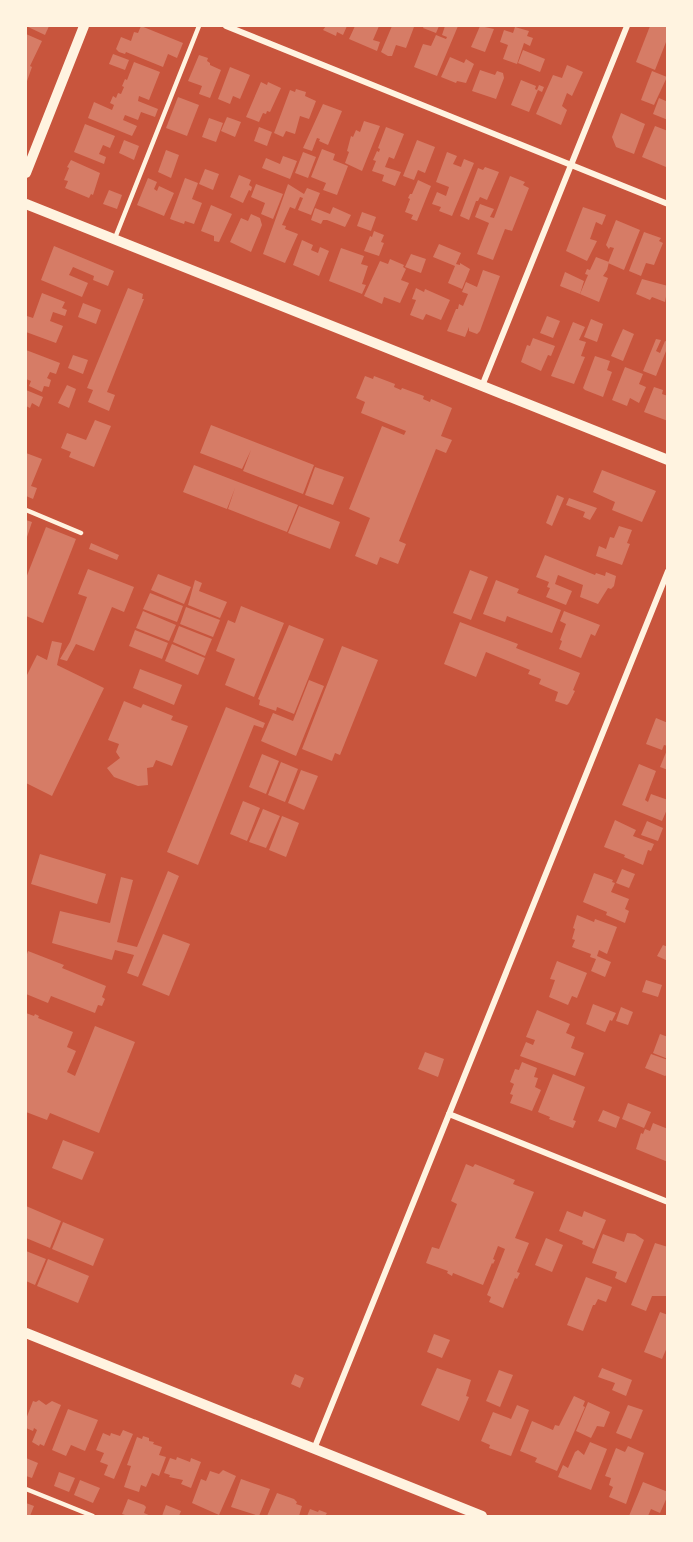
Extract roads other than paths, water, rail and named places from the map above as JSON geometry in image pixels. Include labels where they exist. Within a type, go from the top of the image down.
[{"type":"street","points":[[26,173],[84,26]]},
{"type":"street","points":[[226,26],[668,204]]},
{"type":"street","points":[[483,386],[627,26]]},
{"type":"street","points":[[26,204],[668,460]]},
{"type":"street","points":[[314,1449],[668,571]]},
{"type":"street","points":[[449,1114],[668,1202]]},
{"type":"street","points":[[26,1333],[314,1449],[462,1513],[482,1516]]},
{"type":"lane","points":[[114,238],[199,26]]},
{"type":"lane","points":[[26,510],[81,533]]},
{"type":"lane","points":[[26,1490],[93,1516]]}]
